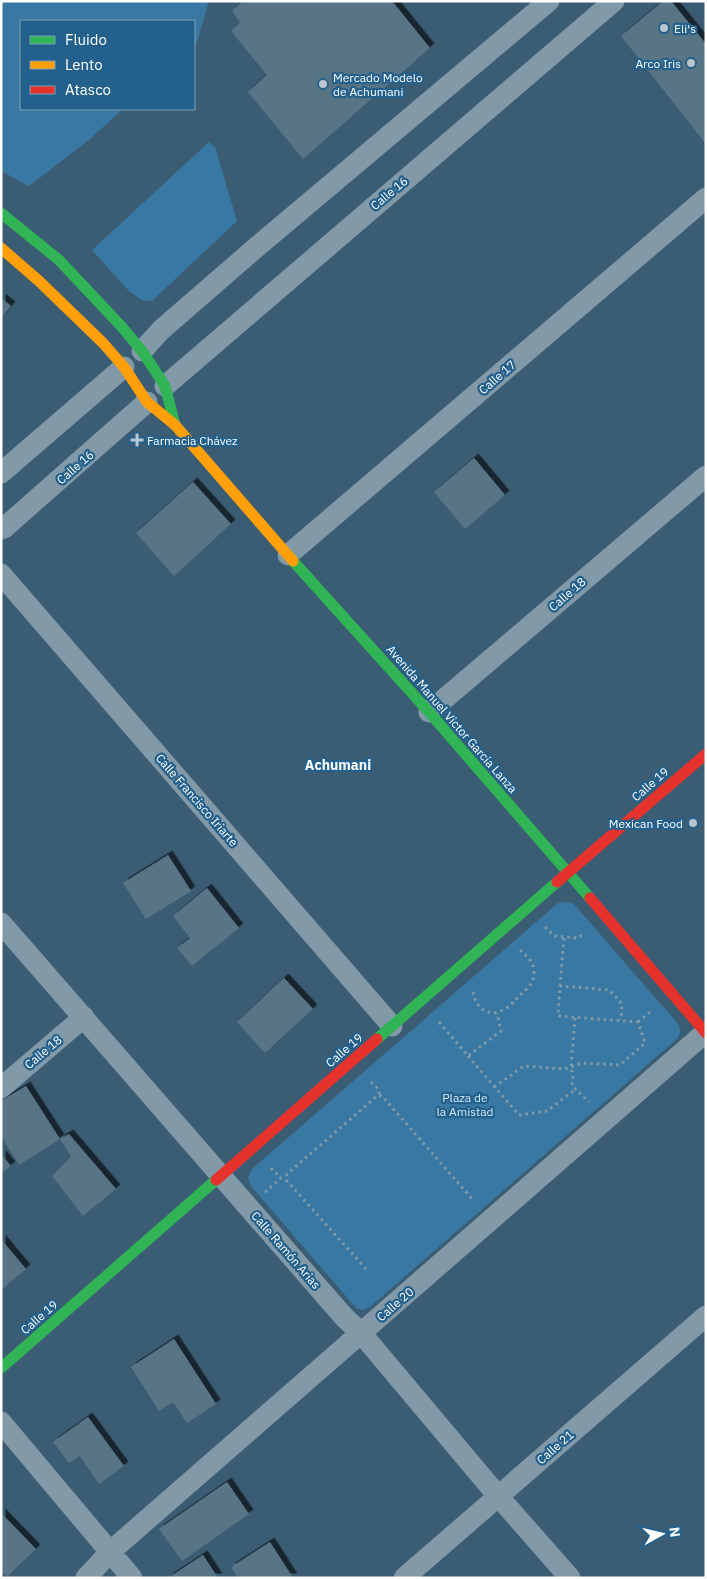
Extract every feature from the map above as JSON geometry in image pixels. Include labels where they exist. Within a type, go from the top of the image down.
[{"type":"main road","points":[[1,213],[59,260],[121,326],[133,359]]},
{"type":"main road","points":[[1,248],[39,281],[88,329],[133,359]]},
{"type":"main road","name":"Avenida Manuel Víctor García Lanza","points":[[133,359],[165,386],[175,425]]},
{"type":"main road","name":"Avenida Manuel Víctor García Lanza","points":[[133,359],[147,402],[175,425],[288,555],[429,712],[706,1032]]},
{"type":"main road","points":[[147,402],[165,386]]},
{"type":"main road","name":"Calle 19","points":[[1,1368],[568,872],[706,754]]},
{"type":"street","points":[[1,473],[133,359],[161,330],[259,245],[549,1]]},
{"type":"street","name":"Calle 16","points":[[165,386],[614,1]]},
{"type":"street","name":"Calle 17","points":[[288,555],[706,198]]},
{"type":"street","name":"Calle 16","points":[[1,529],[147,402]]},
{"type":"street","name":"Calle 18","points":[[429,712],[706,476]]},
{"type":"street","name":"Calle Francisco Iriarte","points":[[1,574],[392,1026]]},
{"type":"street","name":"Calle Ramón Arias","points":[[1,923],[344,1317],[361,1333],[498,1496],[570,1578]]},
{"type":"street","name":"Calle 18","points":[[1,1088],[84,1017]]},
{"type":"street","name":"Calle 20","points":[[86,1578],[111,1551],[706,1032]]},
{"type":"street","name":"Calle 21","points":[[404,1578],[706,1316]]},
{"type":"street","points":[[1,1422],[132,1578]]},
{"type":"path","points":[[542,923],[554,936],[578,938],[590,928]]},
{"type":"path","points":[[564,937],[558,1016],[638,1022],[657,1007]]},
{"type":"path","points":[[473,988],[475,1002],[489,1013],[497,1013],[506,1009],[531,985],[535,973],[531,961],[516,946]]},
{"type":"path","points":[[560,986],[609,990],[622,1004],[621,1020]]},
{"type":"path","points":[[468,1056],[501,1031],[497,1013]]},
{"type":"path","points":[[434,1016],[519,1115],[547,1111],[576,1089]]},
{"type":"path","points":[[575,1018],[571,1067],[573,1075],[572,1086],[593,1107]]},
{"type":"path","points":[[494,1087],[524,1066],[564,1069],[582,1063],[620,1065],[645,1043],[638,1022]]},
{"type":"path","points":[[376,1087],[379,1090],[379,1095]]},
{"type":"path","points":[[286,1178],[287,1174],[379,1095]]},
{"type":"path","points":[[379,1095],[383,1097],[475,1201]]},
{"type":"path","points":[[270,1166],[281,1178]]},
{"type":"path","points":[[259,1189],[264,1192],[281,1178],[286,1178],[366,1269]]},
{"type":"green space","points":[[1,1],[209,1],[195,44],[195,20],[20,20],[20,110],[122,110],[89,140],[29,186],[1,171]]},
{"type":"green space","points":[[209,142],[215,147],[237,221],[152,301],[142,300],[129,291],[92,250]]},
{"type":"green space","name":"Plaza de la Amistad","points":[[567,902],[574,904],[679,1025],[680,1032],[678,1038],[370,1307],[363,1310],[356,1308],[251,1186],[248,1178],[252,1169],[558,903]]},
{"type":"building","name":"Mercado Modelo de Achumani","points":[[243,1],[392,1],[430,48],[303,159],[248,92],[267,75],[231,31],[240,22],[232,11]]},
{"type":"building","points":[[663,1],[671,1],[706,44],[706,144],[621,36]]},
{"type":"building","points":[[1,298],[11,306],[1,318]]},
{"type":"building","points":[[474,458],[505,495],[465,529],[434,492]]},
{"type":"building","points":[[193,482],[231,524],[174,576],[136,533]]},
{"type":"building","points":[[168,855],[191,891],[146,919],[123,883]]},
{"type":"building","points":[[207,888],[239,928],[192,966],[177,948],[190,938],[173,916]]},
{"type":"building","points":[[284,978],[313,1009],[265,1053],[237,1022]]},
{"type":"building","points":[[26,1086],[60,1139],[19,1165],[1,1136],[1,1101]]},
{"type":"building","points":[[69,1134],[116,1189],[83,1216],[52,1176],[71,1156],[60,1139]]},
{"type":"building","points":[[1,1154],[11,1166],[1,1173]]},
{"type":"building","points":[[1,1239],[26,1269],[1,1290]]},
{"type":"building","points":[[174,1339],[216,1404],[187,1423],[173,1402],[159,1411],[131,1367]]},
{"type":"building","points":[[88,1417],[124,1466],[99,1484],[80,1456],[69,1463],[53,1442]]},
{"type":"building","points":[[227,1482],[249,1514],[182,1561],[159,1529]]},
{"type":"building","points":[[1,1513],[36,1549],[7,1577],[1,1571]]},
{"type":"building","points":[[270,1542],[293,1578],[238,1578],[231,1567]]},
{"type":"building","points":[[203,1555],[218,1578],[168,1578]]},
{"type":"traffic: fast","points":[[1,213],[59,260],[142,351],[165,386],[175,425]]},
{"type":"traffic: fast","points":[[293,561],[429,712],[590,898]]},
{"type":"traffic: fast","points":[[377,1039],[557,882]]},
{"type":"traffic: fast","points":[[1,1368],[216,1180]]},
{"type":"traffic: slow","points":[[1,248],[39,281],[103,343],[124,367],[147,402],[175,425],[293,561]]},
{"type":"traffic: jam","points":[[557,882],[706,754]]},
{"type":"traffic: jam","points":[[590,898],[706,1033]]},
{"type":"traffic: jam","points":[[216,1180],[377,1039]]},
{"type":"place","name":"Eli's","points":[[664,28]]},
{"type":"place","name":"Arco Iris","points":[[691,63]]},
{"type":"place","name":"Mercado Modelo de Achumani","points":[[323,84]]},
{"type":"place","name":"Farmacia Chávez","points":[[137,440]]},
{"type":"place","name":"Mexican Food","points":[[693,823]]},
{"type":"district","name":"Achumani","points":[[338,765]]}]
